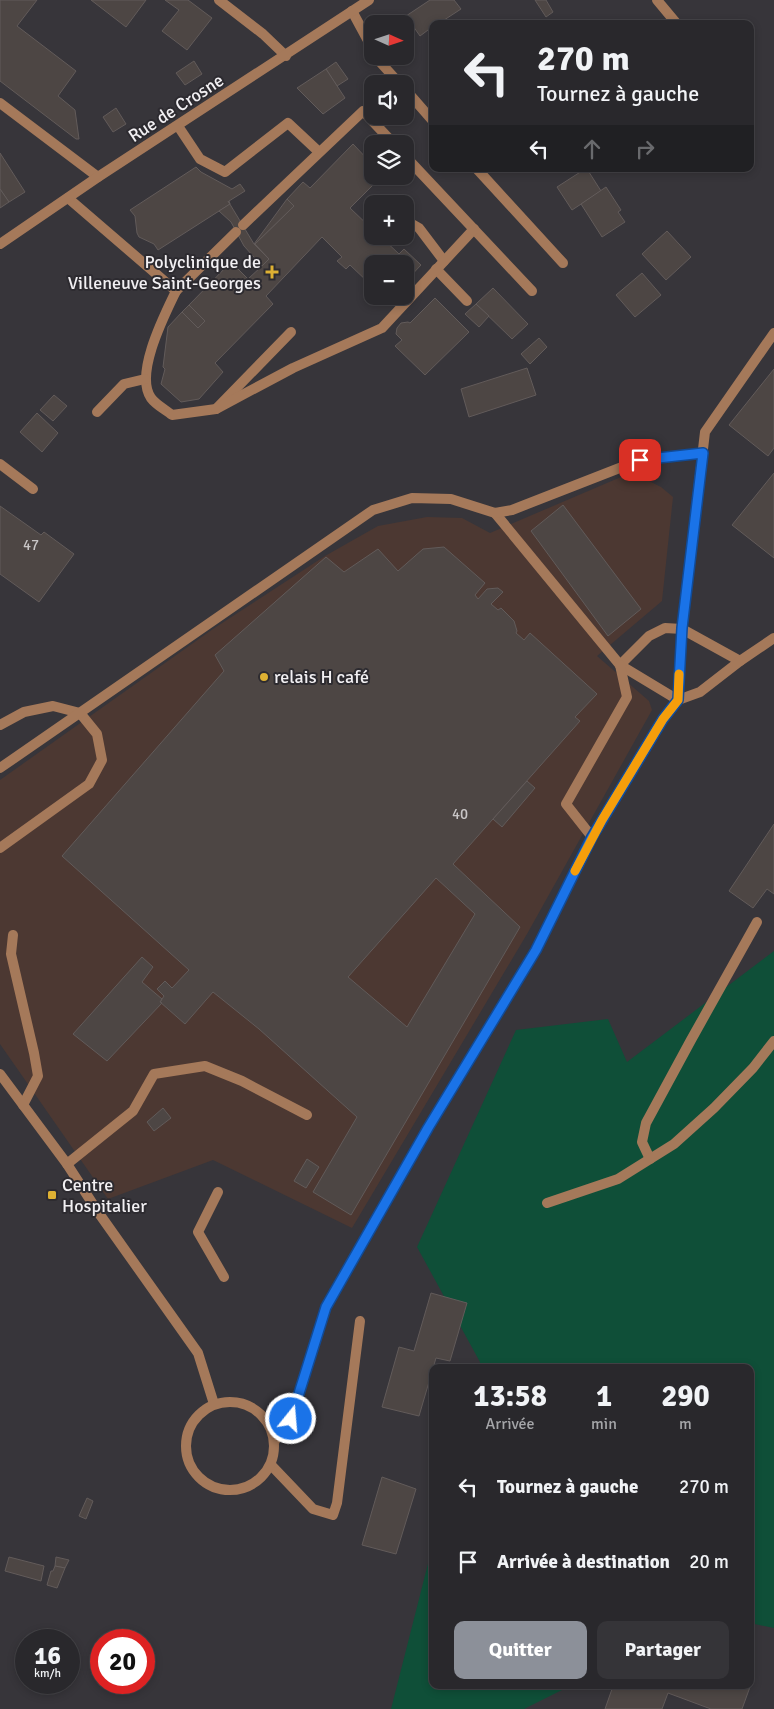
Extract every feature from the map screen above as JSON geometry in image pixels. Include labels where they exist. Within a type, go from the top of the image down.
[{"type":"street","points":[[219,0],[263,34],[286,56]]},
{"type":"street","name":"Rue de Crosne","points":[[0,244],[98,177],[369,0]]},
{"type":"street","points":[[657,0],[674,20]]},
{"type":"street","points":[[352,11],[364,33]]},
{"type":"street","points":[[383,65],[392,75]]},
{"type":"street","points":[[414,100],[429,117]]},
{"type":"street","points":[[0,104],[98,177]]},
{"type":"street","points":[[386,135],[363,110],[176,291],[155,336],[145,379],[151,398],[172,416],[216,409],[293,368],[382,328],[474,229]]},
{"type":"street","points":[[178,126],[200,160],[225,172],[288,123],[320,152]]},
{"type":"street","points":[[414,166],[532,291]]},
{"type":"street","points":[[480,172],[563,263]]},
{"type":"street","points":[[68,198],[176,291]]},
{"type":"street","points":[[414,225],[419,228],[444,261]]},
{"type":"street","points":[[436,270],[467,300]]},
{"type":"street","points":[[216,409],[291,332]]},
{"type":"street","points":[[678,700],[682,628],[705,432],[774,333]]},
{"type":"street","points":[[97,412],[124,384],[145,379]]},
{"type":"street","points":[[0,768],[373,510],[412,498],[451,499],[495,513],[512,510],[640,460],[703,453]]},
{"type":"street","points":[[0,464],[34,489]]},
{"type":"street","points":[[495,513],[620,665],[678,700]]},
{"type":"street","points":[[620,665],[649,636],[665,628],[682,628],[740,661]]},
{"type":"street","points":[[274,1442],[291,1419],[326,1307],[428,1128],[536,950],[592,837],[663,719],[678,700],[700,692],[774,638]]},
{"type":"street","points":[[592,837],[566,804],[627,697],[620,665]]},
{"type":"street","points":[[0,725],[24,712],[53,706],[80,713],[97,734],[102,760],[89,784],[0,848]]},
{"type":"street","points":[[650,1159],[642,1142],[646,1123],[757,922]]},
{"type":"street","points":[[13,935],[11,954],[38,1076],[23,1105]]},
{"type":"street","points":[[547,1203],[618,1179],[674,1144],[714,1108],[753,1068],[774,1041]]},
{"type":"street","points":[[67,1164],[133,1111],[154,1074],[206,1066],[242,1081],[307,1115]]},
{"type":"street","points":[[0,1074],[67,1164],[98,1212],[198,1353],[214,1404]]},
{"type":"street","points":[[218,1192],[198,1232],[224,1277]]},
{"type":"street","points":[[270,1465],[313,1509],[333,1515],[337,1503],[360,1321]]},
{"type":"street","points":[[227,1402],[241,1403],[253,1408],[264,1417],[271,1428],[274,1442],[274,1453],[264,1475],[254,1484],[232,1491],[220,1490],[200,1480],[187,1459],[185,1446],[187,1432],[193,1421],[202,1411],[214,1404],[227,1402]]},
{"type":"shaded area","points":[[642,468],[649,481],[661,487],[673,497],[662,601],[597,656],[649,701],[652,710],[527,934],[352,1228],[213,1160],[108,1199],[0,1044],[0,780],[213,629],[325,556],[378,526],[427,517],[462,518],[490,533]]},
{"type":"green space","points":[[774,951],[774,1628],[754,1624],[754,1364],[480,1364],[417,1247],[516,1030],[608,1019],[627,1062]]},
{"type":"green space","points":[[429,1560],[429,1689],[564,1689],[524,1709],[391,1709]]},
{"type":"building","points":[[0,0],[37,0],[17,26],[76,71],[58,96],[75,110],[79,139],[76,139],[0,81]]},
{"type":"building","points":[[91,0],[146,0],[126,27]]},
{"type":"building","points":[[165,0],[188,0],[212,18],[187,50],[162,31],[179,10]]},
{"type":"building","points":[[430,0],[454,0],[461,9],[444,20],[429,20],[429,29],[420,36],[414,27],[414,15],[408,15]]},
{"type":"building","points":[[535,0],[546,0],[553,12],[546,17]]},
{"type":"building","points":[[194,61],[202,74],[185,85],[176,73]]},
{"type":"building","points":[[336,62],[348,79],[337,86],[326,69]]},
{"type":"building","points":[[326,69],[345,98],[323,114],[297,88]]},
{"type":"building","points":[[116,108],[126,124],[113,132],[103,117]]},
{"type":"building","name":"Polyclinique de Villeneuve Saint-Georges","points":[[353,144],[364,156],[364,185],[373,185],[350,208],[364,221],[364,245],[390,245],[399,254],[404,249],[410,255],[364,255],[364,278],[350,265],[346,269],[337,261],[342,257],[322,237],[266,296],[273,304],[215,363],[223,372],[199,399],[181,402],[161,384],[165,369],[163,367],[168,327],[182,312],[198,328],[205,321],[189,305],[231,262],[248,279],[262,266],[269,259],[255,244],[294,206],[287,199],[303,182],[310,188]]},
{"type":"building","points":[[0,153],[25,192],[9,202],[0,189]]},
{"type":"building","points":[[196,167],[201,172],[232,189],[240,184],[245,191],[229,201],[230,204],[158,250],[154,244],[139,237],[135,216],[130,210]]},
{"type":"building","points":[[580,172],[589,172],[601,191],[572,210],[557,187]]},
{"type":"building","points":[[606,187],[621,210],[618,212],[625,222],[602,237],[581,204]]},
{"type":"building","points":[[0,189],[9,202],[0,208]]},
{"type":"building","points":[[287,199],[294,206],[254,244]]},
{"type":"building","points":[[230,204],[254,244],[269,259],[262,266],[244,246],[231,222],[219,211]]},
{"type":"building","points":[[667,231],[691,257],[666,280],[642,254]]},
{"type":"building","name":"Polyclinique de Villeneuve Saint-Georges","points":[[414,258],[421,265],[414,272]]},
{"type":"building","points":[[642,273],[661,295],[635,317],[616,295]]},
{"type":"building","points":[[493,288],[528,324],[512,339],[476,304]]},
{"type":"building","points":[[435,298],[469,332],[425,375],[395,346],[402,340],[396,334],[397,328],[401,323],[410,323]]},
{"type":"building","points":[[476,304],[489,316],[479,327],[465,314]]},
{"type":"building","points":[[189,305],[205,321],[198,328],[182,312]]},
{"type":"building","points":[[539,338],[547,347],[530,364],[521,354]]},
{"type":"building","points":[[527,368],[536,395],[469,417],[461,389]]},
{"type":"building","points":[[774,369],[774,448],[768,456],[729,425]]},
{"type":"building","points":[[54,395],[67,406],[53,421],[40,410]]},
{"type":"building","points":[[37,413],[58,433],[42,452],[20,432]]},
{"type":"building","points":[[774,473],[774,558],[732,525]]},
{"type":"building","points":[[563,505],[641,609],[608,636],[531,531]]},
{"type":"building","points":[[0,506],[41,535],[44,532],[74,554],[39,602],[0,574]]},
{"type":"building","points":[[444,547],[485,583],[475,595],[478,599],[487,589],[498,588],[503,592],[491,604],[498,610],[501,608],[514,621],[516,633],[524,640],[530,633],[597,694],[575,717],[580,721],[453,864],[520,927],[351,1215],[313,1192],[357,1117],[259,1029],[213,992],[185,1024],[160,1002],[164,996],[157,989],[165,981],[172,988],[189,970],[62,856],[224,671],[215,655],[326,557],[344,572],[378,549],[398,571],[423,549]],"holes":[[[436,878],[475,914],[407,1027],[348,977]]]},
{"type":"building","points":[[527,781],[535,788],[502,827],[493,819]]},
{"type":"building","points":[[774,824],[774,894],[767,889],[753,908],[729,891]]},
{"type":"building","points":[[142,957],[153,967],[142,982],[162,999],[160,1002],[162,1003],[107,1061],[73,1034]]},
{"type":"building","points":[[163,1108],[171,1118],[154,1131],[147,1122]]},
{"type":"building","points":[[307,1159],[319,1167],[306,1188],[294,1181]]},
{"type":"building","points":[[431,1293],[467,1303],[450,1361],[436,1358],[434,1364],[429,1364],[429,1382],[419,1416],[382,1407],[399,1347],[414,1351]]},
{"type":"building","points":[[382,1477],[416,1489],[396,1554],[362,1545]]},
{"type":"building","points":[[87,1498],[93,1501],[86,1519],[79,1516]]},
{"type":"building","points":[[9,1557],[44,1566],[41,1581],[5,1571]]},
{"type":"building","points":[[56,1557],[69,1560],[65,1568],[55,1566]]},
{"type":"building","points":[[55,1566],[65,1568],[57,1588],[47,1585],[51,1571],[53,1571]]},
{"type":"building","points":[[612,1689],[749,1689],[742,1709],[711,1709],[668,1693],[662,1709],[605,1709]]},
{"type":"slow traffic","points":[[575,871],[602,820],[663,719],[678,700],[679,674]]},
{"type":"place","name":"Polyclinique de Villeneuve Saint-Georges","points":[[272,272]]},
{"type":"place","name":"relais H café","points":[[264,677]]},
{"type":"place","name":"Centre Hospitalier","points":[[52,1195]]},
{"type":"route","points":[[291,1419],[326,1307],[428,1128],[536,950],[592,837],[663,719],[678,700],[682,628],[703,453],[640,460]]}]
